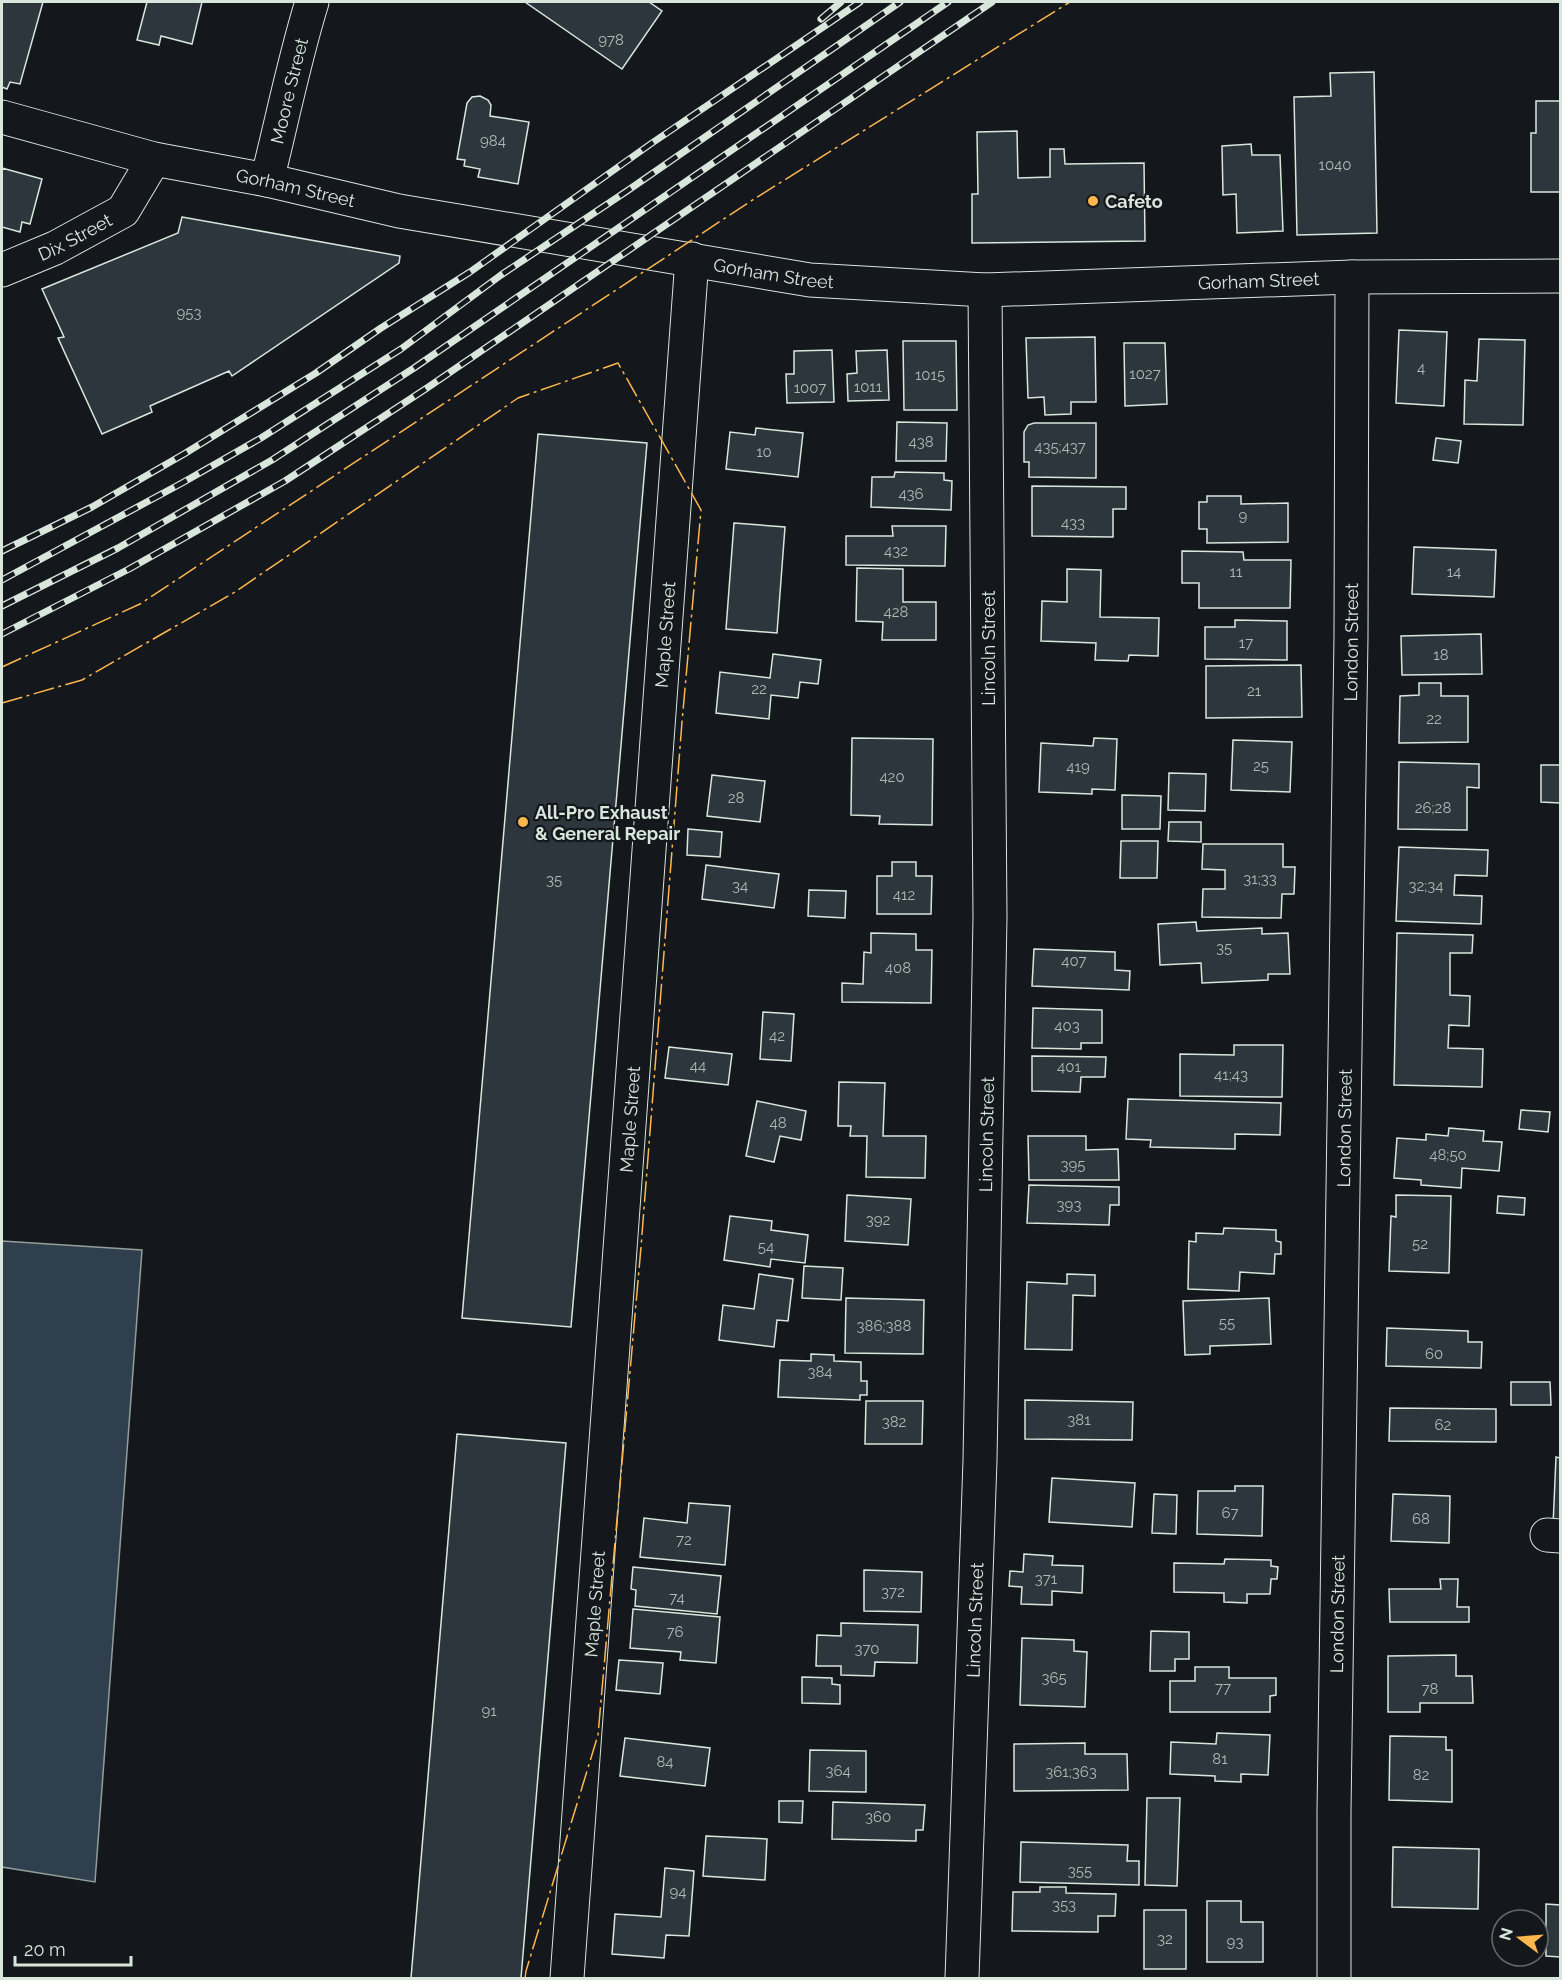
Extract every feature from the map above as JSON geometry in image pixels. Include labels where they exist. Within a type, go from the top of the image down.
[{"type":"street","name":"Moore Street","points":[[267,180],[298,49],[312,2]]},
{"type":"street","name":"Gorham Street","points":[[2,117],[154,159],[267,180],[399,211],[810,279],[985,290],[1352,277],[1560,276]]},
{"type":"street","name":"Dix Street","points":[[2,270],[55,248],[123,211],[154,159]]},
{"type":"street","name":"Maple Street","points":[[567,1978],[692,260]]},
{"type":"street","name":"London Street","points":[[1334,1978],[1334,1812],[1351,636],[1352,277]]},
{"type":"street","name":"Lincoln Street","points":[[962,1978],[980,1460],[990,917],[985,290]]},
{"type":"water","points":[[2,1241],[142,1250],[95,1882],[2,1867]]},
{"type":"building","points":[[2,2],[43,2],[20,84],[10,82],[7,89],[2,87]]},
{"type":"building","points":[[147,2],[202,2],[192,44],[161,36],[159,45],[137,40]]},
{"type":"building","points":[[525,2],[649,2],[662,11],[622,69]]},
{"type":"building","points":[[1374,72],[1377,233],[1297,235],[1294,97],[1331,96],[1330,73]]},
{"type":"building","points":[[480,96],[488,100],[491,105],[490,116],[529,122],[518,184],[478,177],[480,169],[464,166],[465,160],[457,159],[467,103],[472,97]]},
{"type":"building","points":[[1536,101],[1560,101],[1560,192],[1531,192],[1531,133],[1536,133]]},
{"type":"building","points":[[1017,131],[1018,178],[1050,177],[1050,149],[1064,149],[1065,164],[1144,163],[1145,241],[972,243],[972,194],[978,194],[977,132]]},
{"type":"building","points":[[1251,144],[1252,155],[1280,155],[1283,231],[1237,233],[1236,194],[1223,195],[1222,146]]},
{"type":"building","points":[[2,168],[42,179],[30,224],[22,222],[20,232],[2,227]]},
{"type":"building","points":[[182,217],[400,256],[399,263],[232,376],[229,371],[150,406],[152,412],[102,434],[58,338],[64,337],[42,289],[178,233]]},
{"type":"building","points":[[1399,330],[1447,332],[1444,406],[1396,403]]},
{"type":"building","points":[[1095,337],[1096,402],[1071,402],[1071,414],[1045,415],[1044,397],[1028,398],[1026,338]]},
{"type":"building","points":[[1479,339],[1525,340],[1523,425],[1464,424],[1465,380],[1477,381]]},
{"type":"building","points":[[903,341],[956,341],[957,410],[904,410]]},
{"type":"building","points":[[1124,343],[1165,343],[1167,404],[1125,406]]},
{"type":"building","points":[[832,350],[834,402],[787,403],[786,374],[794,374],[794,351]]},
{"type":"building","points":[[887,350],[889,400],[848,401],[847,374],[857,373],[856,351]]},
{"type":"building","points":[[897,422],[947,423],[946,461],[896,461]]},
{"type":"building","points":[[1034,423],[1096,423],[1096,478],[1029,477],[1029,462],[1024,462],[1024,432],[1028,425]]},
{"type":"building","points":[[756,428],[803,433],[798,477],[726,469],[730,432],[755,435]]},
{"type":"building","points":[[538,434],[647,443],[571,1327],[462,1318]]},
{"type":"building","points":[[1436,438],[1461,441],[1458,463],[1433,460]]},
{"type":"building","points":[[895,472],[944,473],[944,480],[952,481],[951,510],[871,507],[872,477],[894,477]]},
{"type":"building","points":[[1032,486],[1126,487],[1126,509],[1113,509],[1113,537],[1032,536]]},
{"type":"building","points":[[1207,496],[1241,496],[1241,504],[1288,503],[1288,542],[1207,543],[1207,529],[1199,529],[1199,502],[1207,502]]},
{"type":"building","points":[[734,523],[785,527],[777,633],[726,629]]},
{"type":"building","points":[[892,526],[946,526],[945,566],[846,565],[846,536],[893,536]]},
{"type":"building","points":[[1414,547],[1496,550],[1494,597],[1412,594]]},
{"type":"building","points":[[1182,551],[1243,552],[1244,560],[1291,560],[1290,608],[1199,608],[1199,583],[1182,583]]},
{"type":"building","points":[[857,568],[903,569],[903,602],[936,602],[936,640],[882,640],[883,622],[856,621]]},
{"type":"building","points":[[1067,569],[1101,570],[1100,617],[1159,618],[1158,656],[1129,655],[1128,661],[1095,660],[1096,643],[1041,641],[1042,601],[1067,602]]},
{"type":"building","points":[[1235,620],[1287,621],[1287,660],[1205,659],[1205,627],[1235,627]]},
{"type":"building","points":[[1481,634],[1482,674],[1402,675],[1401,636]]},
{"type":"building","points":[[773,654],[821,660],[818,684],[800,682],[798,698],[771,695],[769,719],[716,713],[720,672],[770,678]]},
{"type":"building","points":[[1301,665],[1302,717],[1206,718],[1206,666]]},
{"type":"building","points":[[1419,683],[1441,683],[1441,696],[1468,696],[1468,742],[1399,743],[1400,696],[1419,695]]},
{"type":"building","points":[[852,738],[933,739],[932,825],[879,824],[880,816],[851,815]]},
{"type":"building","points":[[1094,738],[1117,739],[1115,790],[1092,789],[1092,794],[1039,792],[1041,743],[1093,746]]},
{"type":"building","points":[[1233,740],[1292,742],[1290,792],[1231,790]]},
{"type":"building","points":[[1399,762],[1479,764],[1479,788],[1467,787],[1467,830],[1398,829]]},
{"type":"building","points":[[1541,765],[1560,765],[1560,803],[1541,802]]},
{"type":"building","points":[[1169,773],[1206,774],[1205,811],[1168,810]]},
{"type":"building","points":[[712,775],[765,781],[760,822],[707,816]]},
{"type":"building","points":[[1122,795],[1161,796],[1160,829],[1122,829]]},
{"type":"building","points":[[1169,822],[1201,822],[1201,842],[1168,841]]},
{"type":"building","points":[[688,829],[722,832],[720,857],[687,855]]},
{"type":"building","points":[[1121,841],[1158,841],[1157,878],[1120,878]]},
{"type":"building","points":[[1203,844],[1283,844],[1283,867],[1295,867],[1294,894],[1282,894],[1281,918],[1202,917],[1203,889],[1225,889],[1225,870],[1202,869]]},
{"type":"building","points":[[1399,847],[1488,850],[1487,876],[1455,875],[1454,895],[1482,896],[1481,924],[1396,921]]},
{"type":"building","points":[[892,862],[916,862],[916,876],[932,876],[931,914],[877,914],[877,876],[892,876]]},
{"type":"building","points":[[706,865],[779,874],[774,908],[702,899]]},
{"type":"building","points":[[809,890],[846,891],[845,918],[808,916]]},
{"type":"building","points":[[1196,922],[1197,931],[1262,928],[1262,934],[1288,933],[1290,974],[1268,974],[1268,980],[1202,983],[1201,963],[1160,965],[1158,924]]},
{"type":"building","points":[[871,933],[916,934],[916,950],[932,950],[931,1003],[842,1002],[842,983],[863,984],[864,952],[871,953]]},
{"type":"building","points":[[1397,933],[1473,935],[1472,953],[1450,953],[1450,995],[1470,996],[1469,1026],[1449,1025],[1448,1048],[1483,1049],[1482,1087],[1394,1085]]},
{"type":"building","points":[[1034,949],[1115,952],[1115,970],[1130,971],[1129,990],[1032,986]]},
{"type":"building","points":[[1033,1008],[1102,1010],[1102,1043],[1081,1043],[1081,1049],[1032,1048]]},
{"type":"building","points":[[763,1012],[794,1014],[791,1061],[760,1059]]},
{"type":"building","points":[[1234,1045],[1283,1045],[1282,1097],[1180,1096],[1180,1054],[1234,1055]]},
{"type":"building","points":[[669,1047],[732,1054],[728,1085],[665,1078]]},
{"type":"building","points":[[1032,1056],[1106,1057],[1105,1077],[1081,1077],[1080,1092],[1032,1091]]},
{"type":"building","points":[[839,1082],[885,1083],[883,1136],[926,1136],[925,1178],[866,1177],[867,1136],[850,1136],[851,1126],[838,1126]]},
{"type":"building","points":[[1128,1099],[1281,1103],[1280,1135],[1235,1134],[1235,1149],[1150,1147],[1151,1140],[1126,1139]]},
{"type":"building","points":[[757,1101],[806,1111],[801,1140],[780,1136],[774,1162],[746,1156]]},
{"type":"building","points":[[1521,1110],[1550,1112],[1548,1132],[1519,1129]]},
{"type":"building","points":[[1449,1128],[1484,1131],[1483,1141],[1502,1142],[1499,1171],[1462,1168],[1461,1188],[1421,1185],[1421,1180],[1394,1178],[1397,1138],[1426,1140],[1426,1134],[1448,1136]]},
{"type":"building","points":[[1028,1136],[1086,1136],[1086,1150],[1118,1149],[1119,1180],[1029,1180]]},
{"type":"building","points":[[1029,1185],[1119,1187],[1119,1205],[1110,1205],[1109,1225],[1027,1223]]},
{"type":"building","points":[[847,1195],[911,1199],[908,1245],[845,1241]]},
{"type":"building","points":[[1396,1195],[1451,1196],[1449,1273],[1389,1271],[1391,1216],[1396,1217]]},
{"type":"building","points":[[1498,1196],[1525,1198],[1524,1215],[1497,1213]]},
{"type":"building","points":[[730,1216],[772,1221],[771,1230],[808,1235],[805,1263],[771,1259],[770,1267],[724,1260]]},
{"type":"building","points":[[1224,1228],[1276,1230],[1276,1241],[1281,1242],[1281,1254],[1275,1254],[1274,1274],[1240,1272],[1239,1291],[1188,1289],[1189,1241],[1196,1242],[1196,1233],[1223,1234]]},
{"type":"building","points":[[804,1266],[843,1268],[841,1300],[802,1298]]},
{"type":"building","points":[[759,1274],[793,1279],[788,1321],[777,1320],[774,1347],[719,1340],[723,1305],[754,1309]]},
{"type":"building","points":[[1067,1274],[1095,1275],[1095,1296],[1073,1295],[1072,1350],[1025,1349],[1027,1282],[1067,1284]]},
{"type":"building","points":[[846,1298],[924,1300],[923,1354],[845,1353]]},
{"type":"building","points":[[1269,1298],[1271,1344],[1210,1346],[1210,1354],[1185,1355],[1183,1301]]},
{"type":"building","points":[[1387,1328],[1468,1331],[1468,1342],[1482,1342],[1481,1368],[1386,1366]]},
{"type":"building","points":[[811,1354],[834,1355],[834,1361],[861,1362],[861,1381],[867,1381],[867,1395],[860,1395],[860,1400],[778,1397],[780,1360],[811,1361]]},
{"type":"building","points":[[1511,1382],[1550,1382],[1551,1405],[1511,1405]]},
{"type":"building","points":[[1025,1400],[1133,1402],[1132,1440],[1025,1439]]},
{"type":"building","points":[[866,1401],[923,1401],[922,1444],[865,1444]]},
{"type":"building","points":[[1390,1408],[1496,1409],[1496,1442],[1389,1441]]},
{"type":"building","points":[[457,1434],[566,1443],[521,1978],[411,1978]]},
{"type":"building","points":[[1556,1457],[1560,1458],[1560,1527],[1553,1526]]},
{"type":"building","points":[[1052,1478],[1135,1483],[1132,1527],[1049,1522]]},
{"type":"building","points":[[1235,1486],[1263,1486],[1262,1536],[1197,1534],[1198,1491],[1235,1491]]},
{"type":"building","points":[[1154,1494],[1177,1495],[1176,1534],[1152,1533]]},
{"type":"building","points":[[1393,1494],[1450,1496],[1449,1543],[1391,1541]]},
{"type":"building","points":[[689,1503],[730,1506],[725,1565],[640,1557],[644,1518],[687,1523]]},
{"type":"building","points":[[1024,1554],[1053,1556],[1052,1565],[1083,1566],[1082,1593],[1052,1591],[1052,1605],[1021,1604],[1022,1587],[1009,1586],[1010,1571],[1023,1572]]},
{"type":"building","points":[[1225,1559],[1271,1560],[1271,1566],[1278,1567],[1277,1579],[1271,1579],[1270,1594],[1247,1594],[1247,1603],[1224,1602],[1224,1593],[1174,1592],[1174,1563],[1224,1564]]},
{"type":"building","points":[[633,1567],[721,1576],[717,1614],[635,1606],[636,1590],[631,1589]]},
{"type":"building","points":[[864,1570],[922,1572],[921,1612],[864,1611]]},
{"type":"building","points":[[1440,1579],[1458,1579],[1457,1607],[1469,1607],[1469,1622],[1390,1622],[1389,1589],[1441,1589]]},
{"type":"building","points":[[633,1609],[720,1617],[716,1663],[680,1660],[681,1652],[630,1648]]},
{"type":"building","points":[[841,1623],[918,1625],[917,1663],[875,1662],[874,1676],[841,1675],[841,1666],[816,1666],[817,1635],[841,1636]]},
{"type":"building","points":[[1151,1631],[1189,1632],[1189,1659],[1175,1659],[1175,1671],[1150,1671]]},
{"type":"building","points":[[1022,1638],[1074,1640],[1074,1651],[1087,1652],[1085,1707],[1020,1705]]},
{"type":"building","points":[[1456,1655],[1456,1676],[1472,1676],[1473,1703],[1420,1703],[1420,1712],[1388,1712],[1388,1656]]},
{"type":"building","points":[[619,1660],[663,1663],[660,1694],[616,1690]]},
{"type":"building","points":[[1195,1667],[1229,1667],[1229,1678],[1276,1678],[1276,1695],[1270,1696],[1270,1712],[1170,1712],[1170,1681],[1195,1681]]},
{"type":"building","points":[[802,1677],[832,1678],[832,1684],[840,1685],[840,1704],[802,1703]]},
{"type":"building","points":[[1217,1733],[1270,1735],[1268,1775],[1241,1774],[1241,1782],[1215,1781],[1215,1776],[1170,1774],[1171,1742],[1216,1744]]},
{"type":"building","points":[[1390,1736],[1446,1737],[1446,1750],[1452,1750],[1452,1802],[1389,1800]]},
{"type":"building","points":[[625,1738],[710,1748],[705,1786],[620,1776]]},
{"type":"building","points":[[1085,1743],[1085,1754],[1127,1754],[1128,1790],[1014,1791],[1014,1744]]},
{"type":"building","points":[[810,1750],[866,1751],[866,1792],[809,1791]]},
{"type":"building","points":[[1147,1798],[1180,1798],[1177,1886],[1145,1885]]},
{"type":"building","points":[[779,1801],[803,1801],[802,1823],[779,1822]]},
{"type":"building","points":[[833,1802],[925,1805],[923,1830],[916,1830],[916,1841],[832,1839]]},
{"type":"building","points":[[706,1836],[767,1839],[765,1880],[703,1876]]},
{"type":"building","points":[[1021,1842],[1128,1845],[1127,1861],[1139,1861],[1139,1885],[1020,1882]]},
{"type":"building","points":[[1393,1847],[1479,1849],[1478,1909],[1392,1907]]},
{"type":"building","points":[[665,1868],[694,1871],[689,1936],[666,1935],[664,1958],[612,1954],[615,1914],[661,1917]]},
{"type":"building","points":[[1040,1887],[1066,1887],[1066,1893],[1116,1894],[1115,1916],[1098,1916],[1098,1932],[1012,1931],[1013,1892],[1040,1892]]},
{"type":"building","points":[[1207,1901],[1241,1901],[1241,1922],[1263,1922],[1263,1962],[1207,1962]]},
{"type":"building","points":[[1546,1904],[1560,1905],[1560,1957],[1550,1956],[1550,1908],[1546,1908]]},
{"type":"building","points":[[1144,1910],[1186,1910],[1186,1969],[1144,1969]]},
{"type":"railway","points":[[821,19],[841,2]]},
{"type":"railway","points":[[2,551],[92,507],[316,373],[381,328],[470,272],[652,143],[860,2]]},
{"type":"railway","points":[[2,580],[261,438],[401,349],[501,275],[627,191],[900,2]]},
{"type":"railway","points":[[2,606],[118,548],[272,460],[414,368],[948,2]]},
{"type":"railway","points":[[2,634],[129,569],[285,481],[427,388],[992,2]]},
{"type":"power","points":[[2,667],[140,604],[754,199],[1070,2]]},
{"type":"power","points":[[2,703],[82,680],[235,592],[518,398],[618,363],[701,510],[641,1247],[598,1735],[525,1978]]},
{"type":"place","name":"Cafeto","points":[[1093,201]]},
{"type":"place","name":"All-Pro Exhaust & General Repair","points":[[523,822]]}]
